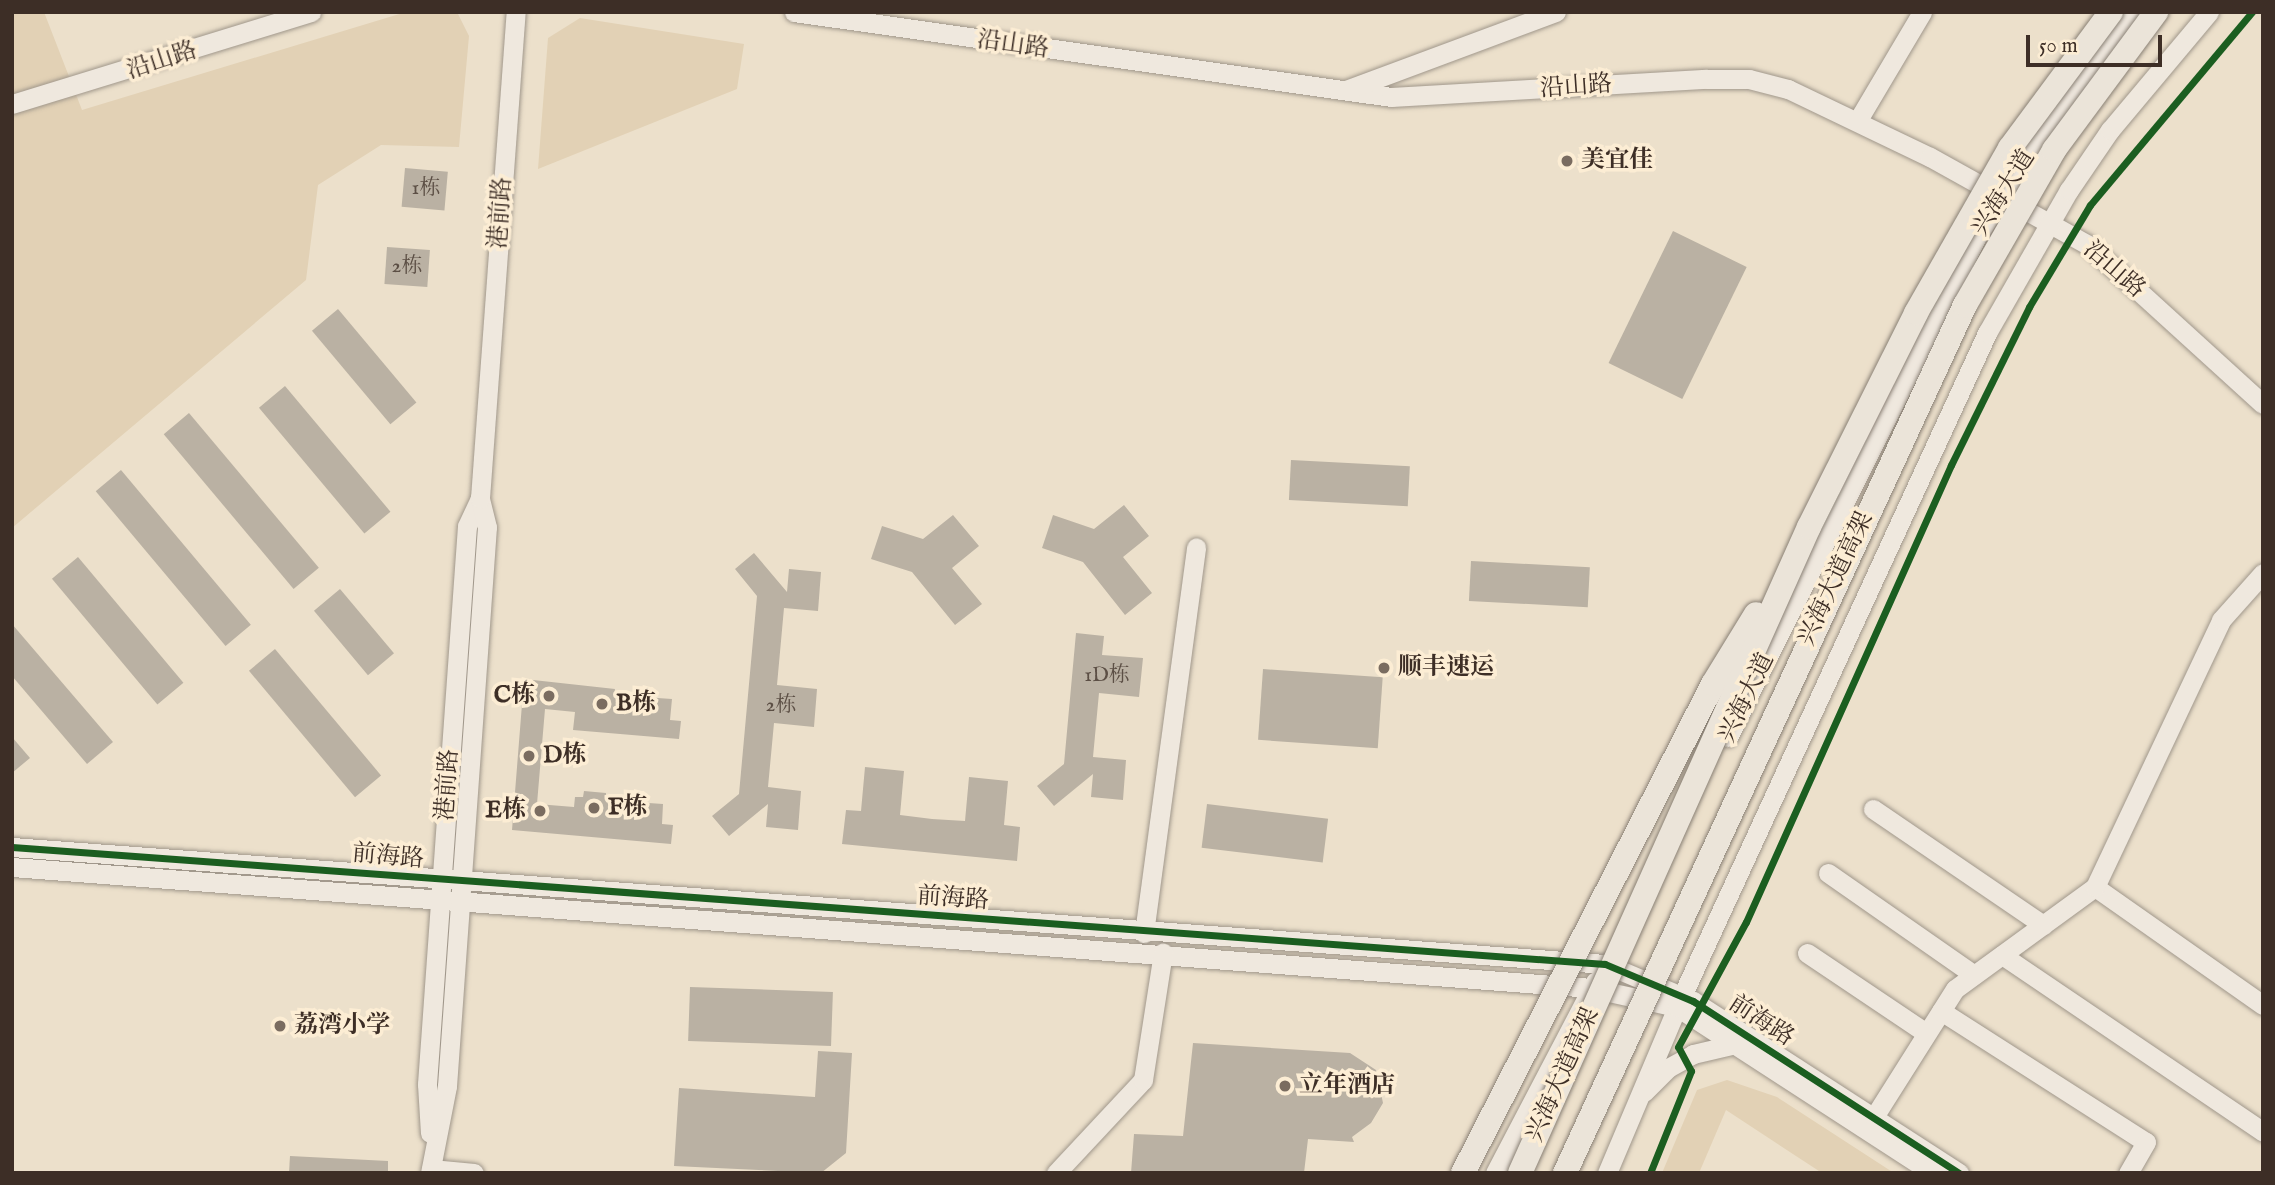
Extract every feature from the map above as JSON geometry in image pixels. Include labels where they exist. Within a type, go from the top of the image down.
[{"type":"main road","points":[[1990,197],[2091,12]]},
{"type":"main road","name":"兴海大道高架","points":[[1520,1173],[1809,527],[2044,99],[2111,12]]},
{"type":"main road","name":"兴海大道高架","points":[[1565,1173],[1965,304],[2054,150],[2156,12]]},
{"type":"main road","points":[[1463,1173],[1713,684],[1809,527]]},
{"type":"street","name":"沿山路","points":[[12,104],[286,16],[311,12]]},
{"type":"street","name":"港前路","points":[[431,1167],[447,1086],[451,891],[487,527],[480,498],[516,12]]},
{"type":"street","name":"沿山路","points":[[794,12],[1339,93],[1444,96],[1749,79],[1788,89],[1858,120],[1990,197],[2048,222],[2088,246],[2263,404]]},
{"type":"street","points":[[1339,93],[1556,12]]},
{"type":"street","points":[[1858,120],[1922,12]]},
{"type":"street","name":"兴海大道","points":[[1495,1173],[1591,988],[1720,752],[1955,279],[1990,197],[2132,12]]},
{"type":"street","points":[[1607,1173],[1680,1001],[1958,390],[2048,222],[2110,130],[2209,12]]},
{"type":"street","points":[[1144,933],[1196,548]]},
{"type":"street","points":[[1874,1117],[1955,989],[2095,887],[2221,620],[2263,573]]},
{"type":"street","points":[[1873,809],[2043,925]]},
{"type":"street","name":"前海路","points":[[12,847],[451,891],[1591,988],[1680,1001],[1736,1044],[1933,1173]]},
{"type":"street","name":"前海路","points":[[12,867],[1144,933],[1605,964],[1680,1001],[1874,1117],[1959,1173]]},
{"type":"street","points":[[1828,873],[1974,975]]},
{"type":"street","points":[[2095,887],[2263,1005]]},
{"type":"street","points":[[1056,1173],[1143,1080],[1163,953]]},
{"type":"street","points":[[1807,953],[1926,1033]]},
{"type":"street","points":[[2002,955],[2263,1132]]},
{"type":"street","points":[[1941,1011],[2146,1142],[2128,1173]]},
{"type":"street","points":[[1637,1101],[1668,1068],[1693,1054],[1736,1044]]},
{"type":"street","points":[[431,1167],[474,1173]]},
{"type":"shaded area","points":[[12,12],[44,12],[82,110],[406,12],[457,12],[469,36],[459,147],[381,145],[318,185],[306,280],[12,528]]},
{"type":"shaded area","points":[[580,18],[744,44],[737,89],[538,169],[548,38]]},
{"type":"shaded area","points":[[1727,1080],[1777,1097],[1894,1173],[1822,1173],[1726,1110],[1699,1173],[1662,1173],[1697,1090]]},
{"type":"building","points":[[405,168],[448,172],[444,211],[402,207]]},
{"type":"building","points":[[1673,231],[1747,267],[1682,399],[1609,363]]},
{"type":"building","points":[[387,247],[430,250],[427,287],[384,284]]},
{"type":"building","points":[[338,309],[416,402],[390,424],[312,331]]},
{"type":"building","points":[[285,386],[390,512],[364,533],[259,408]]},
{"type":"building","points":[[189,413],[319,568],[294,589],[164,434]]},
{"type":"building","points":[[1291,460],[1410,466],[1408,506],[1289,500]]},
{"type":"building","points":[[121,470],[251,625],[226,646],[96,491]]},
{"type":"building","points":[[1124,505],[1149,536],[1123,557],[1152,593],[1125,615],[1083,562],[1042,548],[1053,515],[1094,529]]},
{"type":"building","points":[[953,515],[979,546],[952,568],[982,604],[955,625],[912,572],[871,559],[882,526],[923,539]]},
{"type":"building","points":[[754,553],[787,592],[789,569],[821,572],[818,611],[784,608],[777,685],[817,689],[814,727],[774,723],[768,787],[801,791],[798,830],[766,827],[768,804],[729,836],[712,816],[739,794],[757,596],[735,569]]},
{"type":"building","points":[[78,557],[183,683],[157,704],[52,579]]},
{"type":"building","points":[[1471,561],[1590,567],[1588,607],[1469,601]]},
{"type":"building","points":[[340,589],[394,653],[368,675],[314,611]]},
{"type":"building","points":[[12,624],[113,742],[87,764],[12,676]]},
{"type":"building","points":[[1076,633],[1104,636],[1102,655],[1143,658],[1139,697],[1099,693],[1093,757],[1126,760],[1123,800],[1091,797],[1093,774],[1054,806],[1037,786],[1064,764]]},
{"type":"building","points":[[275,649],[381,775],[355,797],[249,671]]},
{"type":"building","points":[[1263,669],[1383,677],[1378,748],[1258,740]]},
{"type":"building","points":[[524,679],[615,689],[614,695],[672,699],[670,720],[681,721],[679,739],[573,730],[575,712],[545,709],[537,804],[574,807],[575,797],[583,797],[584,791],[606,793],[606,800],[663,804],[662,824],[673,825],[671,844],[512,830]]},
{"type":"building","points":[[12,737],[30,758],[12,773]]},
{"type":"building","points":[[865,767],[904,771],[900,815],[932,819],[965,821],[969,777],[1008,781],[1004,825],[1020,827],[1017,861],[842,844],[846,810],[861,811]]},
{"type":"building","points":[[1207,804],[1328,819],[1323,863],[1202,848]]},
{"type":"building","points":[[690,987],[833,992],[831,1046],[688,1041]]},
{"type":"building","name":"立年酒店","points":[[1193,1043],[1350,1053],[1376,1070],[1383,1103],[1371,1123],[1352,1137],[1354,1142],[1308,1139],[1304,1173],[1131,1173],[1134,1134],[1183,1136]]},
{"type":"building","points":[[818,1051],[852,1053],[846,1153],[821,1173],[674,1166],[679,1088],[815,1097]]},
{"type":"building","points":[[290,1156],[388,1161],[388,1173],[289,1173]]},
{"type":"cycle path","points":[[1650,1173],[1691,1071],[1678,1047],[1746,922],[1951,465],[2029,307],[2090,205],[2252,12]]},
{"type":"cycle path","points":[[12,847],[1605,964],[1693,1001],[1959,1173]]},
{"type":"place","name":"美宜佳","points":[[1567,161]]},
{"type":"place","name":"顺丰速运","points":[[1384,668]]},
{"type":"place","name":"C栋","points":[[549,696]]},
{"type":"place","name":"B栋","points":[[602,704]]},
{"type":"place","name":"D栋","points":[[529,756]]},
{"type":"place","name":"F栋","points":[[594,808]]},
{"type":"place","name":"E栋","points":[[540,811]]},
{"type":"place","name":"荔湾小学","points":[[280,1026]]},
{"type":"place","name":"立年酒店","points":[[1285,1086]]}]
